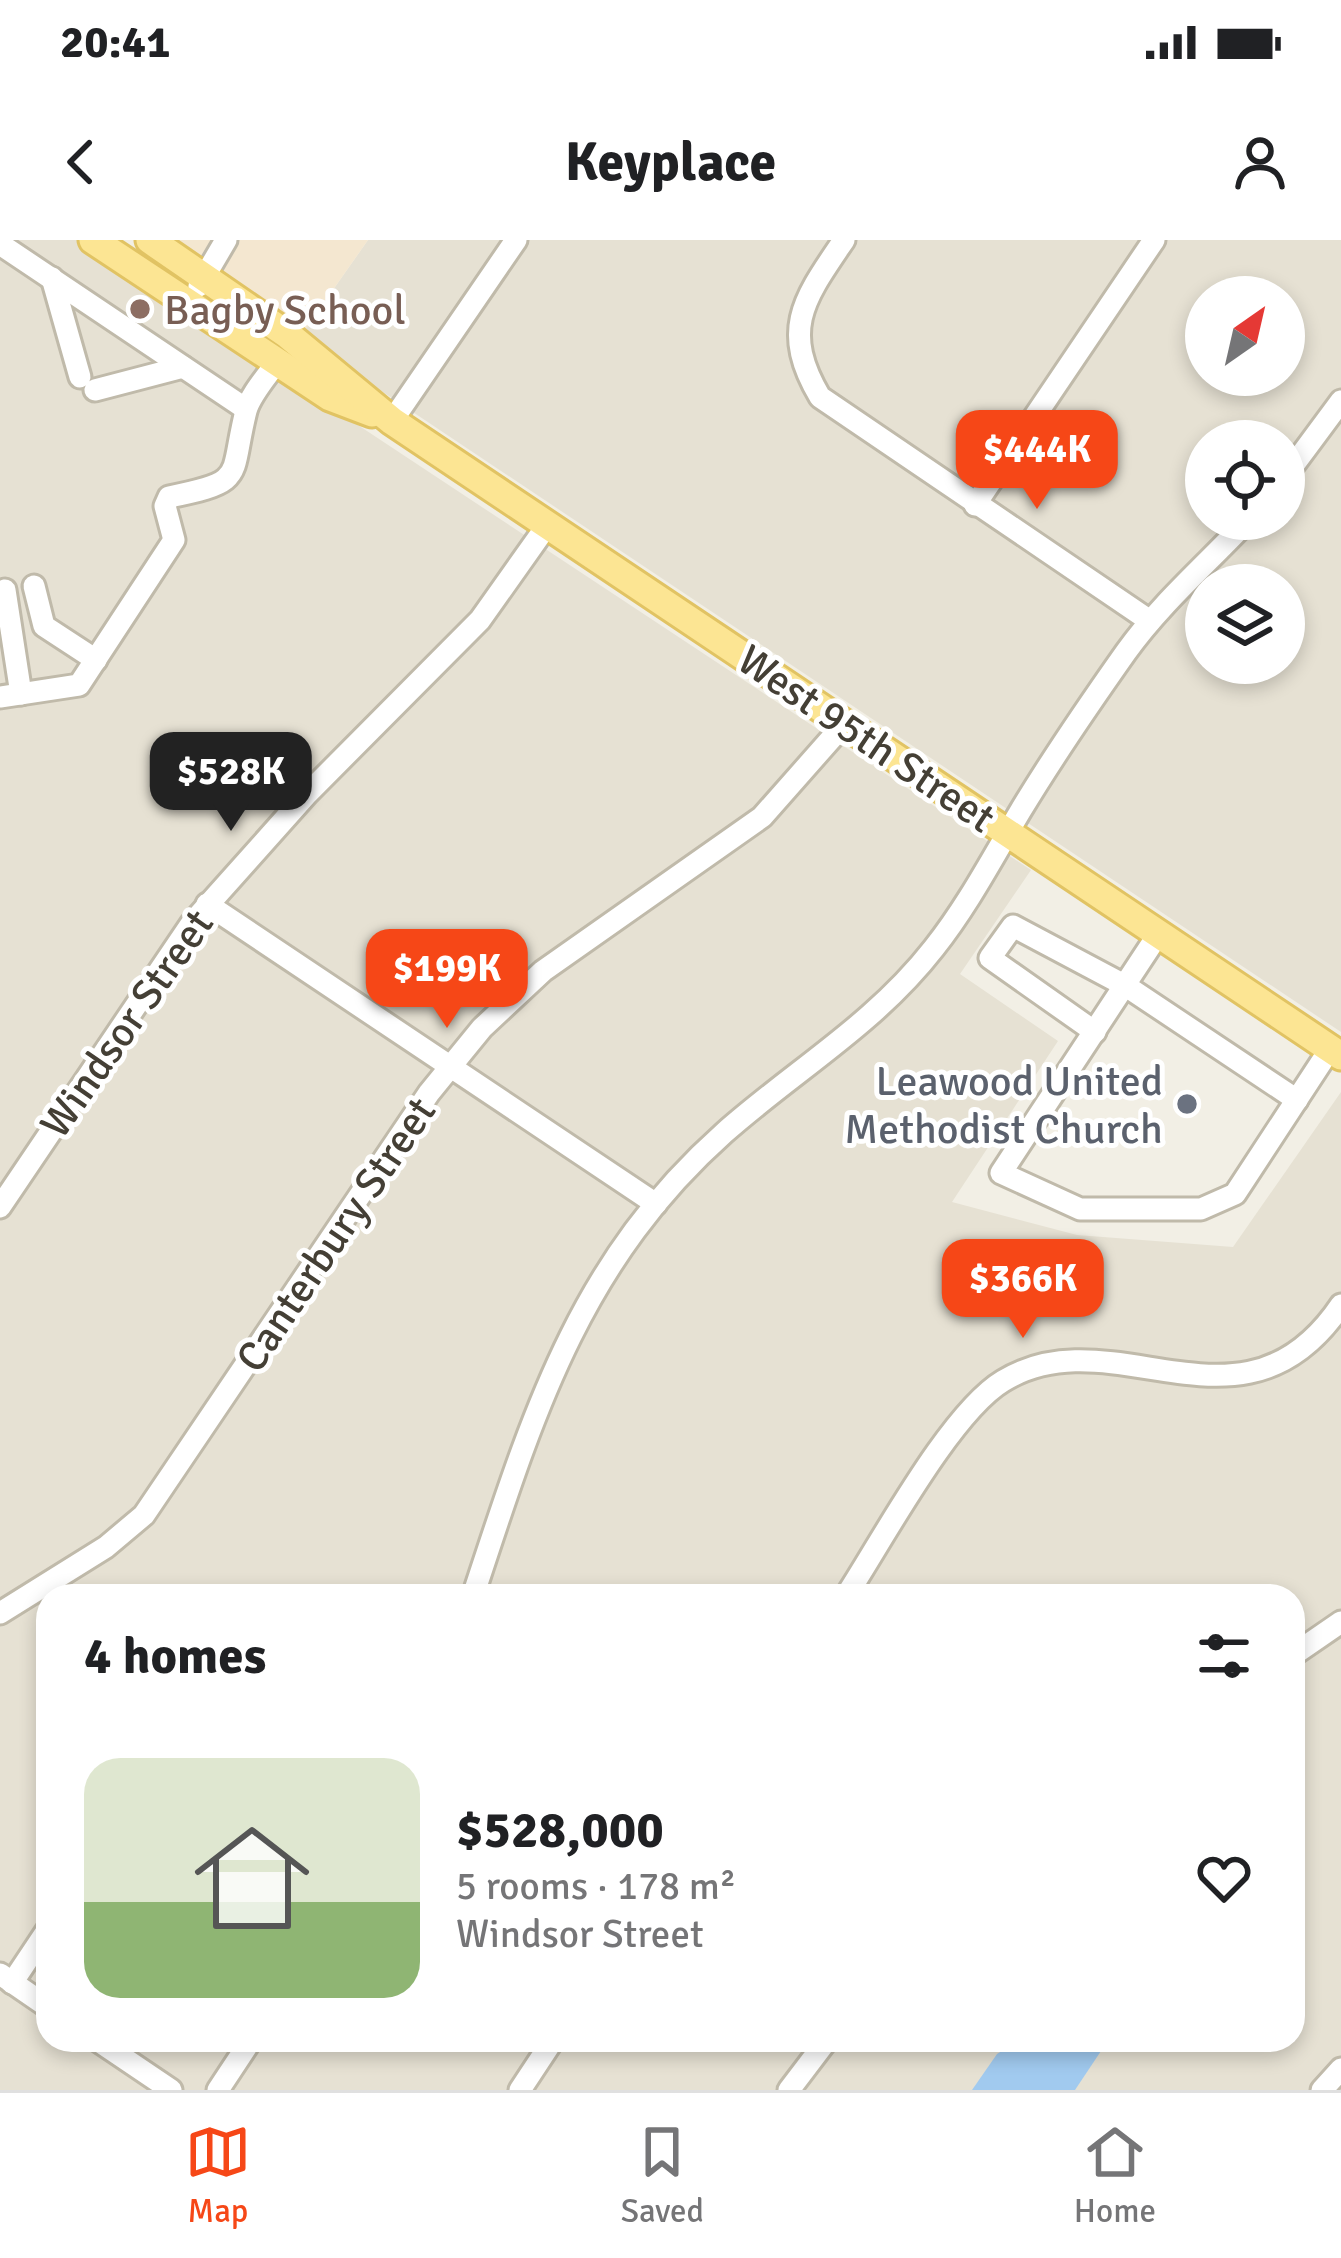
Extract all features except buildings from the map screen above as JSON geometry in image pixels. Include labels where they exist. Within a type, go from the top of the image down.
[{"type":"main road","name":"West 95th Street","points":[[93,240],[330,397],[392,421]]},
{"type":"main road","name":"West 95th Street","points":[[150,240],[278,328],[392,421],[1336,1052]]},
{"type":"street","points":[[187,303],[226,240]]},
{"type":"street","points":[[392,421],[516,240]]},
{"type":"street","points":[[844,240],[801,310],[799,354],[820,397],[1150,621]]},
{"type":"street","points":[[975,505],[1154,240]]},
{"type":"street","points":[[0,244],[246,409]]},
{"type":"street","points":[[52,278],[87,383],[183,367]]},
{"type":"street","points":[[5,590],[10,696],[79,685],[174,540],[165,506],[169,496],[223,483],[238,465],[246,409],[274,360],[278,328]]},
{"type":"street","points":[[1305,450],[1341,401]]},
{"type":"street","name":"Windsor Street","points":[[0,1208],[207,904],[307,794],[480,620],[548,524]]},
{"type":"street","points":[[477,1584],[550,1371],[602,1274],[656,1204],[724,1132],[862,1026],[906,982],[972,895],[1008,832],[1150,621],[1229,540]]},
{"type":"street","points":[[34,586],[44,626],[95,660]]},
{"type":"street","name":"Canterbury Street","points":[[47,1584],[106,1547],[144,1515],[449,1066],[543,971],[762,818],[845,723]]},
{"type":"street","points":[[207,904],[656,1204]]},
{"type":"street","points":[[1095,1032],[990,958],[1013,926],[1126,986],[1298,1100]]},
{"type":"street","points":[[1159,934],[1001,1173],[1080,1209],[1201,1209],[1234,1194],[1336,1052]]},
{"type":"street","points":[[854,1584],[970,1410],[1004,1380],[1042,1365],[1072,1364],[1222,1375],[1257,1372],[1293,1358],[1341,1305]]},
{"type":"street","name":"Canterbury Street","points":[[0,1613],[36,1591]]},
{"type":"street","points":[[1305,1647],[1341,1622]]},
{"type":"street","points":[[36,1943],[6,1978],[36,1999]]},
{"type":"street","points":[[115,2052],[171,2090]]},
{"type":"street","points":[[218,2090],[243,2052]]},
{"type":"street","points":[[520,2090],[545,2052]]},
{"type":"street","points":[[789,2090],[818,2052]]},
{"type":"street","points":[[1322,2090],[1341,2069]]},
{"type":"shaded area","points":[[0,240],[78,240],[1031,870],[960,974],[1058,1041],[952,1202],[1077,1235],[1233,1247],[1341,1092],[1341,2090],[184,2090],[129,2052],[1305,2052],[1305,1584],[36,1584],[36,1989],[0,1965]]},
{"type":"shaded area","points":[[168,240],[368,240],[304,331]]},
{"type":"shaded area","points":[[368,240],[1341,240],[1341,1032],[344,366],[304,331]]},
{"type":"shaded area","points":[[0,1985],[36,2009],[36,2052],[101,2052],[157,2090],[0,2090]]},
{"type":"water","points":[[1100,2052],[1075,2090],[972,2090],[997,2054]]},
{"type":"place","name":"Bagby School","points":[[140,309]]},
{"type":"place","name":"Leawood United Methodist Church","points":[[1187,1104]]}]
